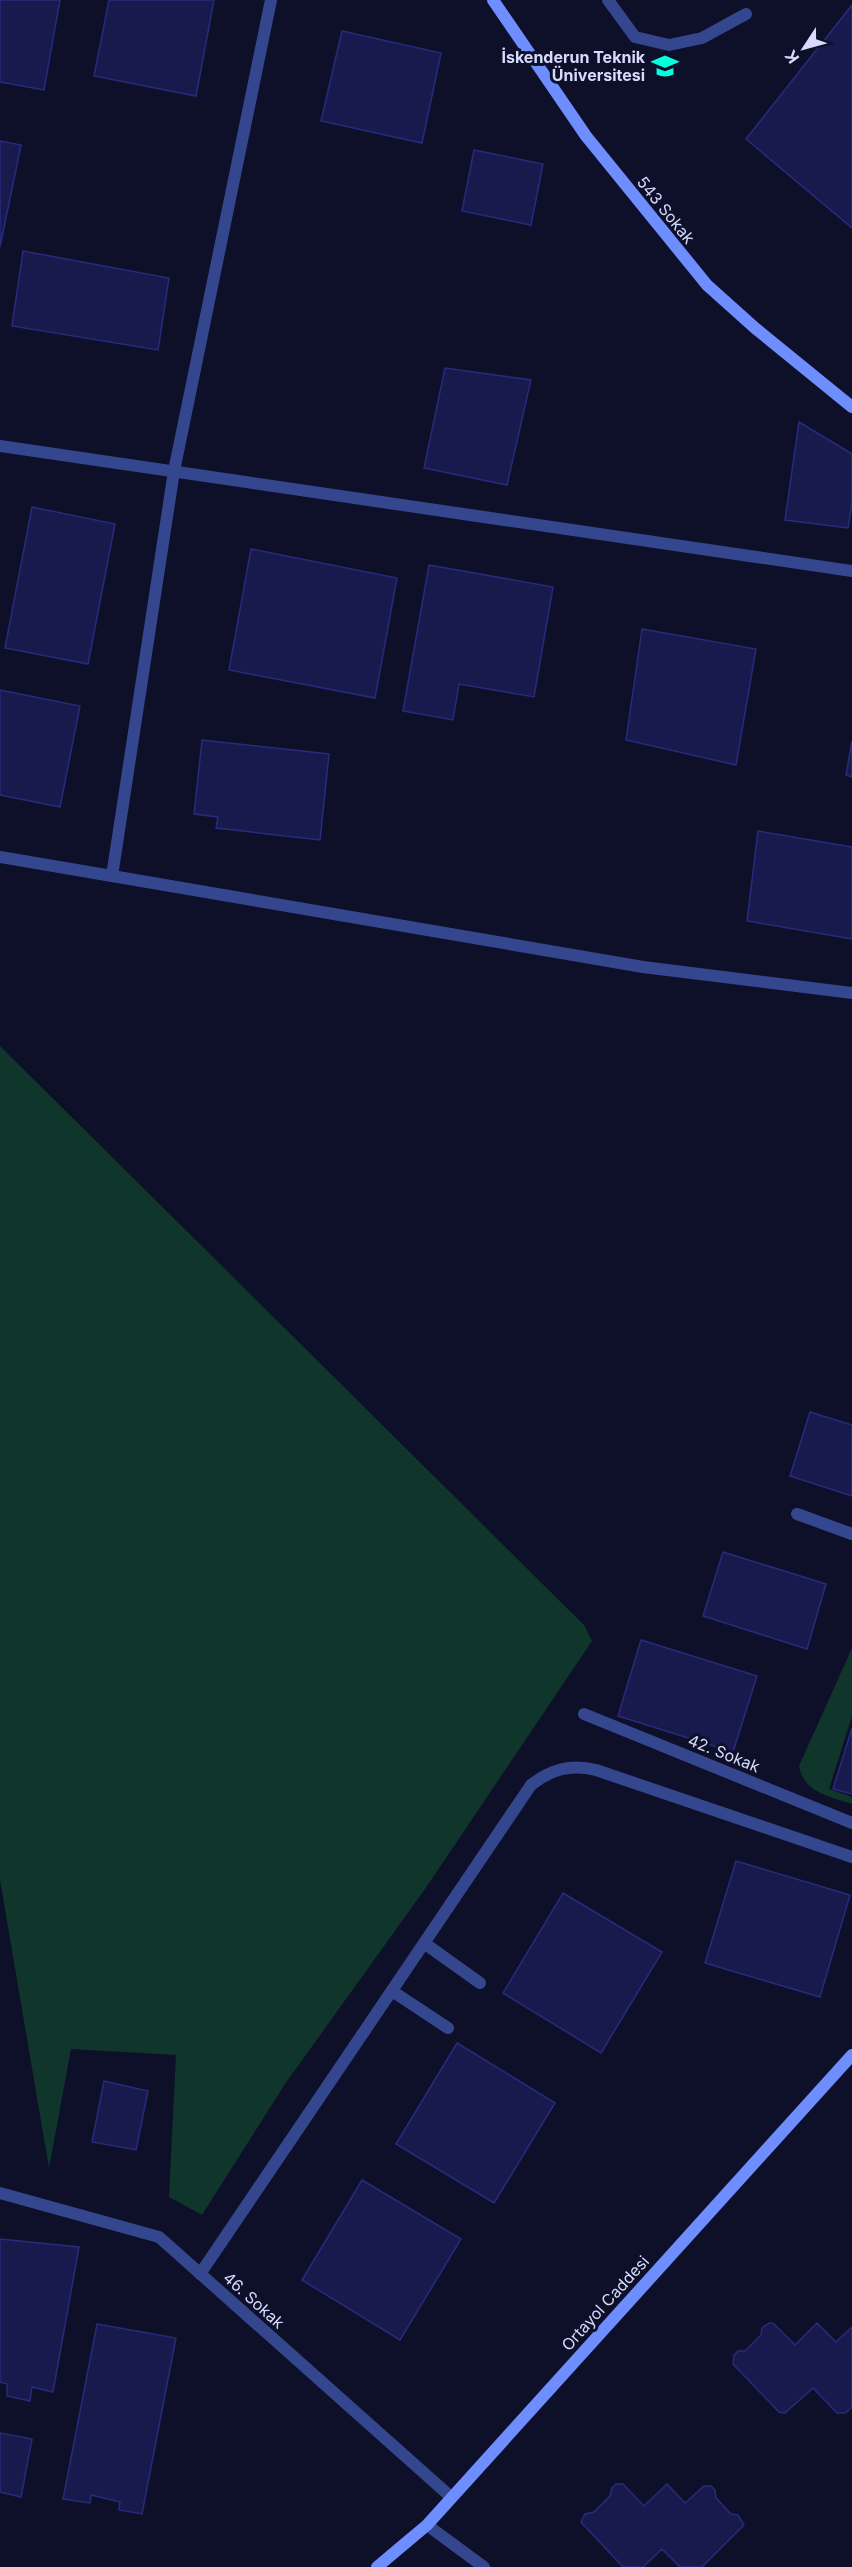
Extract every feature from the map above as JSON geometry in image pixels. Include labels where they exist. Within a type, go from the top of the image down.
[{"type":"street","points":[[112,876],[174,471],[271,0]]},
{"type":"street","name":"543 Sokak","points":[[493,0],[586,136],[707,285],[755,328],[852,407]]},
{"type":"street","points":[[608,0],[635,37],[669,45],[702,38],[746,14]]},
{"type":"street","points":[[0,446],[852,571]]},
{"type":"street","points":[[0,857],[643,967],[852,993]]},
{"type":"street","points":[[798,1514],[852,1534]]},
{"type":"street","name":"42. Sokak","points":[[584,1714],[852,1823]]},
{"type":"street","points":[[200,2274],[531,1785],[542,1776],[569,1767],[596,1770],[852,1857]]},
{"type":"street","points":[[424,1943],[480,1983]]},
{"type":"street","points":[[392,1991],[448,2028]]},
{"type":"street","name":"Ortayol Caddesi","points":[[377,2567],[427,2526],[852,2055]]},
{"type":"street","name":"46. Sokak","points":[[0,2193],[159,2237],[451,2498]]},
{"type":"street","points":[[427,2526],[484,2567]]},
{"type":"green space","points":[[0,1046],[584,1625],[592,1641],[425,1889],[285,2084],[202,2215],[169,2197],[176,2055],[71,2049],[49,2168],[0,1880]]},
{"type":"green space","points":[[852,1648],[852,1716],[829,1789],[852,1797],[852,1804],[826,1796],[812,1788],[806,1782],[799,1766]]},
{"type":"building","points":[[0,0],[60,0],[44,90],[0,82]]},
{"type":"building","points":[[109,0],[214,0],[196,96],[94,76]]},
{"type":"building","points":[[852,5],[852,228],[746,139]]},
{"type":"building","points":[[342,31],[441,53],[422,143],[321,121]]},
{"type":"building","points":[[0,141],[21,145],[0,247]]},
{"type":"building","points":[[474,150],[543,164],[531,225],[462,211]]},
{"type":"building","points":[[23,251],[169,278],[158,350],[12,326]]},
{"type":"building","points":[[445,368],[531,380],[507,485],[424,468]]},
{"type":"building","points":[[799,422],[852,454],[852,503],[848,528],[785,520]]},
{"type":"building","points":[[32,507],[115,524],[88,664],[5,648]]},
{"type":"building","points":[[251,549],[397,578],[375,698],[229,670]]},
{"type":"building","points":[[429,565],[553,587],[534,697],[459,684],[453,720],[403,711]]},
{"type":"building","points":[[642,629],[756,649],[736,765],[626,740]]},
{"type":"building","points":[[0,690],[80,706],[60,807],[0,795]]},
{"type":"building","points":[[202,740],[329,754],[320,840],[216,828],[218,817],[194,814]]},
{"type":"building","points":[[852,741],[852,777],[846,775]]},
{"type":"building","points":[[758,831],[852,847],[852,939],[747,921]]},
{"type":"building","points":[[810,1412],[852,1425],[852,1496],[790,1476]]},
{"type":"building","points":[[723,1552],[826,1584],[807,1649],[703,1616]]},
{"type":"building","points":[[641,1640],[757,1676],[733,1752],[618,1716]]},
{"type":"building","points":[[852,1728],[852,1794],[833,1789]]},
{"type":"building","points":[[736,1861],[850,1895],[820,1997],[705,1963]]},
{"type":"building","points":[[563,1893],[662,1952],[601,2053],[503,1993]]},
{"type":"building","points":[[457,2043],[555,2103],[494,2203],[396,2144]]},
{"type":"building","points":[[104,2081],[148,2091],[136,2150],[92,2142]]},
{"type":"building","points":[[362,2180],[461,2239],[400,2340],[302,2280]]},
{"type":"building","points":[[0,2239],[79,2247],[53,2392],[32,2387],[30,2401],[7,2396],[7,2384],[0,2382]]},
{"type":"building","points":[[773,2323],[795,2345],[817,2323],[836,2342],[852,2327],[852,2407],[845,2413],[837,2413],[813,2388],[785,2413],[779,2412],[733,2364],[734,2355],[738,2351],[745,2351],[761,2335],[762,2328]]},
{"type":"building","points":[[97,2324],[176,2338],[142,2514],[119,2510],[120,2502],[91,2495],[90,2503],[63,2499]]},
{"type":"building","points":[[0,2433],[32,2439],[21,2497],[0,2492]]},
{"type":"building","points":[[616,2484],[623,2484],[644,2506],[667,2484],[685,2503],[704,2486],[711,2486],[715,2490],[716,2498],[731,2514],[738,2515],[744,2525],[702,2567],[680,2567],[662,2549],[643,2567],[623,2567],[581,2522],[585,2514],[594,2512],[610,2496]]},
{"type":"place","name":"İskenderun Teknik Üniversitesi","points":[[665,66]]}]
